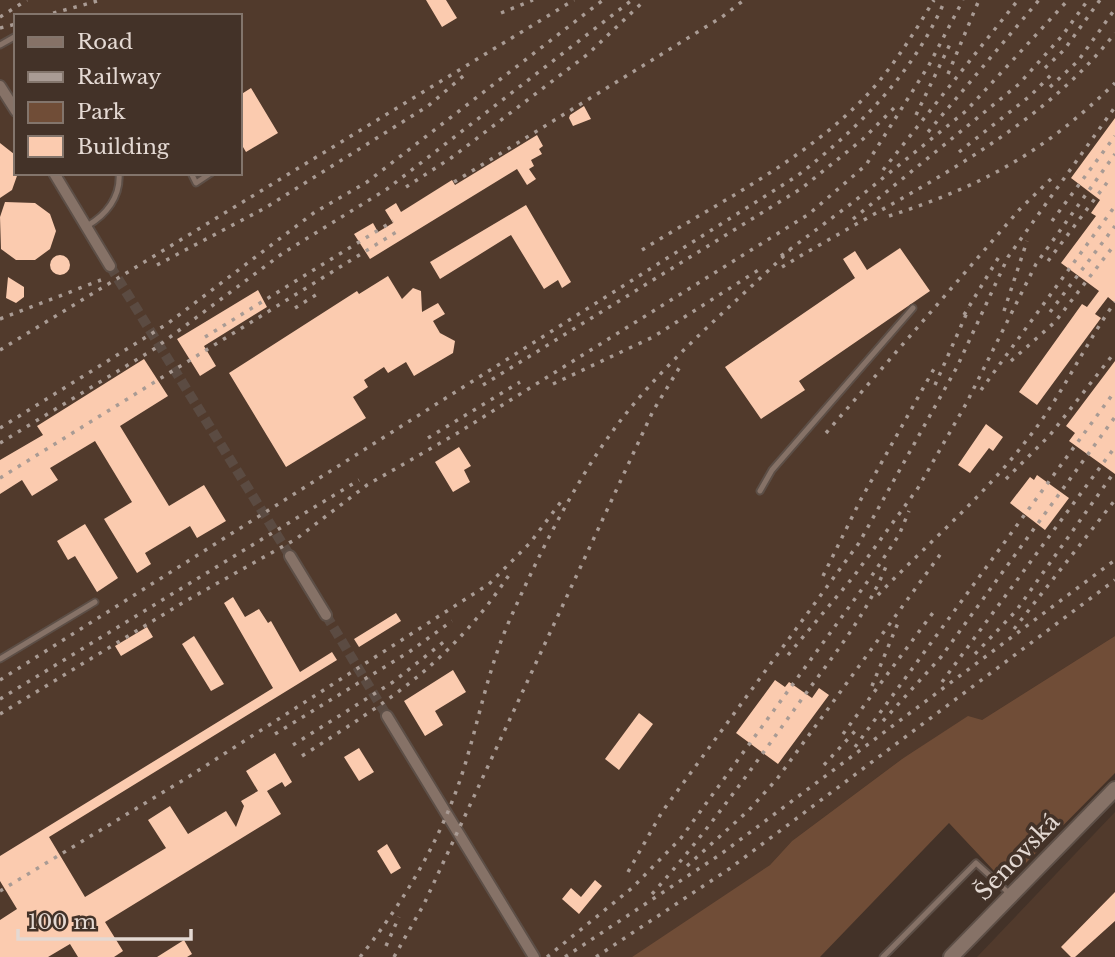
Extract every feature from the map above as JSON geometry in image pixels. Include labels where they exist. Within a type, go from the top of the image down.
[{"type":"street","points":[[0,86],[14,108]]},
{"type":"street","points":[[55,175],[110,266]]},
{"type":"street","points":[[289,556],[326,615]]},
{"type":"street","points":[[387,716],[534,957]]},
{"type":"street","name":"Šenovská","points":[[951,957],[1115,789]]},
{"type":"lane","points":[[87,226],[102,217],[112,203],[120,186],[119,175]]},
{"type":"lane","points":[[192,175],[196,183],[208,175]]},
{"type":"lane","points":[[760,491],[772,470],[913,309]]},
{"type":"lane","points":[[0,659],[95,602]]},
{"type":"lane","points":[[883,957],[976,863],[1011,895]]},
{"type":"shaded area","points":[[0,0],[1115,0],[1115,636],[982,720],[902,759],[792,841],[770,865],[632,957],[0,957]]},
{"type":"shaded area","points":[[1115,812],[1115,957],[977,957]]},
{"type":"green space","points":[[1115,636],[1115,773],[1011,878],[995,872],[949,823],[820,957],[632,957],[770,865],[792,841],[902,759],[968,716],[982,720]]},
{"type":"building","points":[[426,0],[446,0],[457,18],[442,27]]},
{"type":"building","points":[[251,88],[278,133],[246,152],[242,145],[242,94]]},
{"type":"building","points":[[584,106],[591,119],[573,126],[570,115]]},
{"type":"building","points":[[1115,118],[1115,303],[1108,297],[1095,314],[1101,318],[1037,405],[1019,392],[1082,304],[1087,307],[1099,291],[1061,263],[1096,216],[1091,213],[1100,200],[1071,178]]},
{"type":"building","points":[[537,135],[543,146],[539,149],[542,154],[531,160],[534,166],[529,169],[536,179],[527,185],[517,169],[370,259],[354,234],[373,223],[378,232],[393,223],[385,210],[396,203],[401,212],[452,180],[455,185]]},
{"type":"building","points":[[0,143],[14,154],[14,175],[17,175],[12,190],[0,198]]},
{"type":"building","points":[[5,202],[35,203],[50,214],[56,231],[50,249],[35,260],[16,260],[1,249],[0,217]]},
{"type":"building","points":[[526,205],[571,282],[562,288],[558,280],[544,289],[511,235],[440,279],[430,262]]},
{"type":"building","points":[[900,248],[930,291],[799,381],[805,390],[761,419],[725,367],[855,278],[843,259],[855,251],[867,270]]},
{"type":"building","points":[[60,255],[67,258],[70,265],[67,272],[60,275],[53,272],[50,265],[53,258]]},
{"type":"building","points":[[388,276],[402,299],[413,288],[421,291],[422,312],[438,303],[445,314],[433,321],[440,333],[455,341],[453,353],[414,376],[406,362],[388,373],[384,367],[364,380],[368,387],[353,397],[366,418],[286,467],[229,373],[357,291],[359,294]]},
{"type":"building","points":[[8,277],[24,287],[24,297],[16,303],[6,298]]},
{"type":"building","points":[[258,290],[267,307],[204,346],[216,366],[200,376],[177,339]]},
{"type":"building","points":[[144,359],[168,396],[120,426],[169,506],[204,485],[226,521],[197,538],[190,526],[145,553],[151,564],[137,573],[104,519],[132,502],[95,441],[50,468],[58,480],[32,496],[22,480],[0,494],[0,460],[43,435],[37,426]]},
{"type":"building","points":[[1115,361],[1115,474],[1069,441],[1075,433],[1066,426]]},
{"type":"building","points":[[986,424],[1003,437],[993,451],[989,448],[970,473],[958,465]]},
{"type":"building","points":[[459,447],[471,466],[464,470],[470,482],[453,492],[435,462]]},
{"type":"building","points":[[1037,475],[1069,498],[1045,530],[1010,503],[1030,477],[1034,480]]},
{"type":"building","points":[[85,524],[118,578],[97,592],[75,556],[68,560],[57,541]]},
{"type":"building","points":[[233,597],[245,617],[259,609],[268,623],[271,621],[300,672],[332,652],[337,660],[49,837],[85,897],[166,848],[148,820],[170,806],[188,834],[226,811],[236,827],[244,806],[241,801],[258,791],[246,771],[275,753],[292,782],[285,787],[282,782],[267,791],[281,814],[105,922],[123,951],[114,957],[78,957],[70,944],[48,957],[0,957],[0,920],[17,909],[0,881],[0,856],[273,688],[224,603]]},
{"type":"building","points":[[396,613],[401,621],[359,647],[354,639]]},
{"type":"building","points":[[147,627],[153,637],[121,656],[115,646]]},
{"type":"building","points":[[194,636],[224,684],[211,691],[182,644]]},
{"type":"building","points":[[453,670],[466,692],[435,711],[443,725],[425,736],[404,701]]},
{"type":"building","points":[[775,680],[785,687],[789,682],[812,698],[819,688],[829,695],[778,764],[736,733]]},
{"type":"building","points":[[639,713],[653,724],[619,770],[605,759]]},
{"type":"building","points":[[359,748],[374,772],[359,781],[344,757]]},
{"type":"building","points":[[387,844],[401,868],[391,874],[377,851]]},
{"type":"building","points":[[595,880],[602,886],[579,914],[562,899],[571,888],[581,897]]},
{"type":"building","points":[[1115,892],[1115,921],[1075,957],[1071,957],[1061,947]]},
{"type":"building","points":[[184,940],[192,954],[187,957],[157,957]]},
{"type":"tunnel","points":[[110,266],[290,556]]},
{"type":"tunnel","points":[[326,615],[387,716]]},
{"type":"railway","points":[[0,17],[27,0]]},
{"type":"railway","points":[[50,14],[101,0]]},
{"type":"railway","points":[[501,13],[533,0]]},
{"type":"railway","points":[[0,350],[574,0]]},
{"type":"railway","points":[[0,428],[167,324],[315,212],[367,182],[603,0]]},
{"type":"railway","points":[[0,443],[154,349],[283,253],[387,189],[632,0]]},
{"type":"railway","points":[[406,187],[451,158],[588,54],[645,0]]},
{"type":"railway","points":[[454,182],[722,17],[744,0]]},
{"type":"railway","points":[[642,250],[753,184],[831,128],[878,83],[934,0]]},
{"type":"railway","points":[[0,680],[797,176],[842,139],[882,98],[917,52],[945,0]]},
{"type":"railway","points":[[0,714],[184,602],[296,539],[367,485],[456,434],[809,214],[866,165],[929,65],[963,0]]},
{"type":"railway","points":[[948,74],[979,0]]},
{"type":"railway","points":[[883,170],[1018,0]]},
{"type":"railway","points":[[928,132],[1039,0]]},
{"type":"railway","points":[[781,256],[966,111],[1068,0]]},
{"type":"railway","points":[[853,219],[1019,84],[1062,36],[1088,0]]},
{"type":"railway","points":[[1045,68],[1064,50],[1100,0]]},
{"type":"railway","points":[[1050,87],[1078,61],[1115,9]]},
{"type":"railway","points":[[0,28],[14,24]]},
{"type":"railway","points":[[782,267],[915,191],[1004,135],[1045,104],[1082,70],[1115,33]]},
{"type":"railway","points":[[916,115],[952,40]]},
{"type":"railway","points":[[157,265],[265,208],[428,106],[468,72]]},
{"type":"railway","points":[[959,152],[1030,96],[1053,73]]},
{"type":"railway","points":[[889,216],[954,192],[1011,164],[1063,129],[1115,83]]},
{"type":"railway","points":[[483,385],[802,188],[863,139],[899,103]]},
{"type":"railway","points":[[628,872],[662,812],[859,543],[957,367],[1008,257],[1115,107]]},
{"type":"railway","points":[[1052,221],[1115,136]]},
{"type":"railway","points":[[788,655],[854,576],[918,488],[966,404],[1036,264],[1115,154]]},
{"type":"railway","points":[[826,433],[1020,209],[1056,174]]},
{"type":"railway","points":[[1048,261],[1109,180]]},
{"type":"railway","points":[[981,390],[1115,206]]},
{"type":"railway","points":[[205,337],[393,221]]},
{"type":"railway","points":[[1050,312],[1115,226]]},
{"type":"railway","points":[[0,478],[398,231]]},
{"type":"railway","points":[[1004,311],[1027,241]]},
{"type":"railway","points":[[1011,361],[1055,322],[1115,244]]},
{"type":"railway","points":[[360,957],[409,887],[448,812],[504,634],[544,546],[570,498],[612,432],[652,383],[790,250]]},
{"type":"railway","points":[[964,315],[1000,255]]},
{"type":"railway","points":[[553,384],[653,337],[760,269]]},
{"type":"railway","points":[[0,319],[101,280]]},
{"type":"railway","points":[[295,308],[319,293]]},
{"type":"railway","points":[[878,595],[973,501],[1039,425],[1115,302]]},
{"type":"railway","points":[[935,385],[969,308]]},
{"type":"railway","points":[[1006,479],[1050,435],[1115,352]]},
{"type":"railway","points":[[394,957],[424,904],[653,411],[681,365]]},
{"type":"railway","points":[[823,576],[860,501],[935,367]]},
{"type":"railway","points":[[428,438],[520,382]]},
{"type":"railway","points":[[855,747],[1115,391]]},
{"type":"railway","points":[[883,721],[941,657],[1115,417]]},
{"type":"railway","points":[[942,682],[1115,447]]},
{"type":"railway","points":[[975,654],[1016,611],[1115,471]]},
{"type":"railway","points":[[0,699],[359,480]]},
{"type":"railway","points":[[0,891],[185,779],[489,584],[530,543],[563,499]]},
{"type":"railway","points":[[1014,629],[1115,500]]},
{"type":"railway","points":[[547,957],[632,888],[681,838],[873,574],[899,535],[909,511]]},
{"type":"railway","points":[[687,866],[749,810],[777,779],[942,552]]},
{"type":"railway","points":[[565,957],[721,854],[1115,560]]},
{"type":"railway","points":[[652,894],[728,800],[835,653],[869,602],[887,564]]},
{"type":"railway","points":[[302,756],[391,697],[442,655],[466,631],[511,572]]},
{"type":"railway","points":[[596,957],[729,869],[1115,580]]},
{"type":"railway","points":[[843,734],[935,610]]},
{"type":"railway","points":[[872,686],[900,618]]},
{"type":"railway","points":[[275,734],[409,652],[452,621]]},
{"type":"railway","points":[[293,745],[393,682],[445,641]]},
{"type":"railway","points":[[824,765],[857,729]]},
{"type":"railway","points":[[386,946],[399,917]]}]
